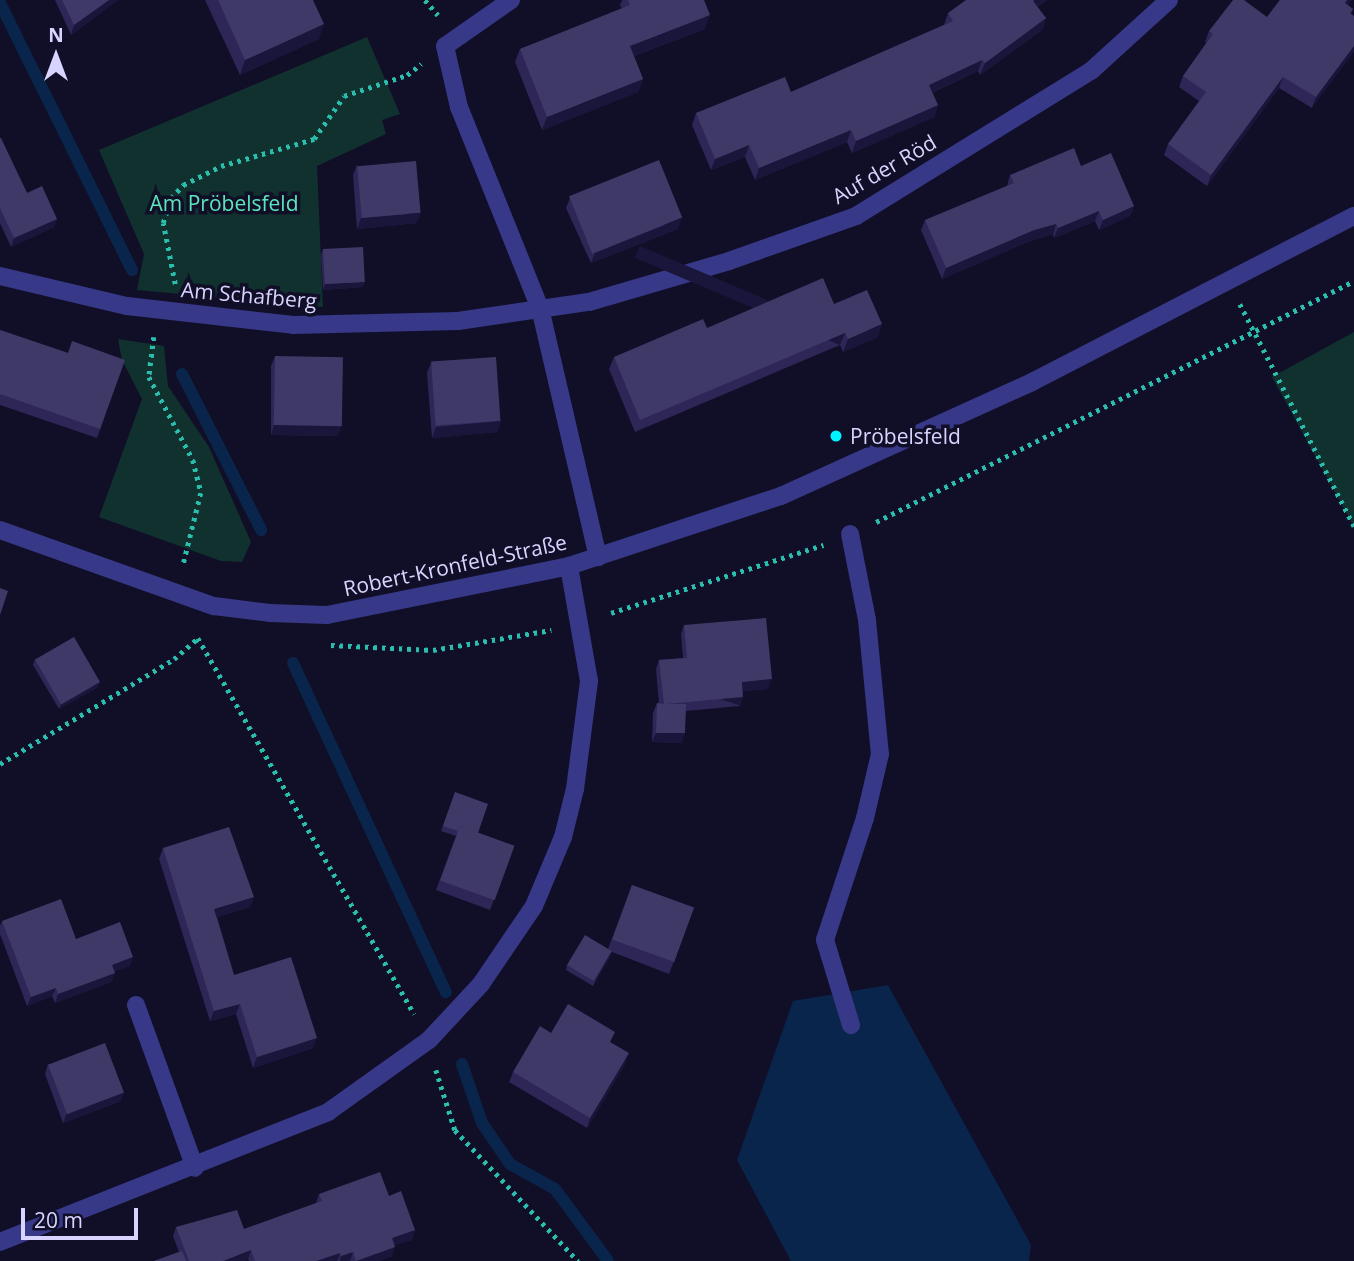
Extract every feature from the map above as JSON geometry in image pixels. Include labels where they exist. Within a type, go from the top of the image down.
[{"type":"street","points":[[511,0],[445,46],[459,107],[540,308],[598,557]]},
{"type":"street","name":"Auf der Röd","points":[[540,308],[614,295],[856,216],[1092,69],[1169,0]]},
{"type":"street","name":"Robert-Kronfeld-Straße","points":[[0,530],[214,606],[270,613],[340,612],[569,566],[781,496],[910,438],[1228,282],[1354,216]]},
{"type":"street","name":"Am Schafberg","points":[[0,275],[127,306],[293,325],[458,321],[540,308]]},
{"type":"street","points":[[850,534],[867,620],[880,754],[865,818],[825,940],[851,1025]]},
{"type":"street","points":[[0,1242],[195,1168],[328,1112],[429,1040],[481,984],[534,906],[563,837],[575,789],[589,681],[569,566]]},
{"type":"street","points":[[136,1005],[195,1168]]},
{"type":"path","points":[[425,0],[439,17]]},
{"type":"path","points":[[174,293],[163,223],[171,198],[183,185],[221,166],[314,139],[344,96],[407,75]]},
{"type":"path","points":[[611,613],[850,534],[1354,281]]},
{"type":"path","points":[[1228,282],[1354,526]]},
{"type":"path","points":[[153,340],[149,376],[198,477],[200,505],[186,556]]},
{"type":"path","points":[[325,645],[433,650],[559,629]]},
{"type":"path","points":[[0,764],[174,659],[202,632]]},
{"type":"path","points":[[198,638],[429,1040]]},
{"type":"path","points":[[436,1070],[455,1130],[578,1261]]},
{"type":"green space","name":"Am Pröbelsfeld","points":[[367,37],[400,114],[382,120],[386,134],[317,166],[323,307],[137,290],[144,254],[99,150]]},
{"type":"green space","points":[[1354,332],[1354,527],[1272,377]]},
{"type":"green space","points":[[118,339],[164,346],[168,386],[209,447],[251,542],[242,562],[221,561],[99,517],[142,399],[122,360]]},
{"type":"water","points":[[888,985],[1031,1245],[1029,1261],[791,1261],[737,1160],[793,1001]]},
{"type":"building","points":[[62,0],[109,0],[74,25]]},
{"type":"building","points":[[218,0],[313,0],[324,24],[245,60]]},
{"type":"building","points":[[628,0],[704,0],[710,15],[630,46],[643,79],[547,117],[520,49],[630,5]]},
{"type":"building","points":[[966,0],[1035,0],[1033,1],[1046,18],[985,63],[982,60],[929,85],[938,105],[856,141],[851,130],[759,168],[749,145],[715,159],[696,113],[785,77],[791,92],[953,21],[948,13]]},
{"type":"building","points":[[1233,0],[1244,0],[1267,17],[1280,0],[1347,0],[1345,3],[1353,9],[1350,13],[1354,16],[1354,46],[1316,97],[1283,77],[1211,175],[1168,144],[1206,92],[1183,76],[1213,34],[1209,31]]},
{"type":"building","points":[[0,138],[27,193],[42,186],[57,219],[14,238],[0,208]]},
{"type":"building","points":[[1074,148],[1081,166],[1111,153],[1134,206],[1103,220],[1099,211],[1058,228],[1056,224],[1034,230],[946,268],[925,220],[1014,183],[1010,175]]},
{"type":"building","points":[[659,160],[682,217],[592,254],[569,196]]},
{"type":"building","points":[[416,161],[421,213],[362,218],[357,166]]},
{"type":"building","points":[[363,247],[365,282],[325,284],[323,249]]},
{"type":"building","points":[[823,278],[834,304],[867,290],[882,324],[848,339],[845,333],[640,420],[614,357],[703,319],[707,328]]},
{"type":"building","points":[[0,330],[68,353],[72,341],[125,360],[100,429],[0,394]]},
{"type":"building","points":[[275,356],[343,357],[342,426],[274,425]]},
{"type":"building","points":[[496,357],[500,421],[436,425],[431,362]]},
{"type":"building","points":[[0,588],[8,591],[0,615]]},
{"type":"building","points":[[766,618],[772,679],[742,682],[743,697],[666,704],[686,704],[685,733],[656,733],[657,703],[664,704],[659,660],[687,658],[684,625]]},
{"type":"building","points":[[74,637],[100,682],[61,705],[35,660]]},
{"type":"building","points":[[455,792],[488,804],[478,833],[460,826],[458,831],[443,826]]},
{"type":"building","points":[[460,826],[515,846],[495,900],[440,881]]},
{"type":"building","points":[[229,827],[254,897],[214,909],[234,975],[291,957],[317,1038],[257,1057],[240,1004],[214,1011],[163,848]]},
{"type":"building","points":[[632,885],[694,908],[674,962],[612,940]]},
{"type":"building","points":[[61,899],[76,939],[120,922],[133,957],[112,965],[115,973],[58,994],[56,988],[31,997],[2,921]]},
{"type":"building","points":[[585,935],[612,951],[594,981],[567,965]]},
{"type":"building","points":[[568,1004],[615,1032],[610,1042],[629,1053],[590,1118],[513,1072],[540,1026],[551,1033]]},
{"type":"building","points":[[105,1043],[124,1092],[67,1114],[48,1065]]},
{"type":"building","points":[[380,1172],[389,1196],[401,1191],[415,1230],[392,1238],[395,1247],[356,1261],[353,1252],[341,1256],[340,1253],[316,1261],[255,1261],[251,1250],[223,1261],[189,1261],[176,1227],[237,1210],[244,1229],[322,1201],[319,1194]]},
{"type":"building","points":[[182,1251],[186,1261],[154,1261]]},
{"type":"waterway","points":[[0,3],[132,270]]},
{"type":"waterway","points":[[182,374],[261,530]]},
{"type":"waterway","points":[[293,663],[446,992]]},
{"type":"waterway","points":[[462,1064],[482,1123],[510,1164],[555,1189],[608,1261]]},
{"type":"place","name":"Pröbelsfeld","points":[[836,436]]}]
